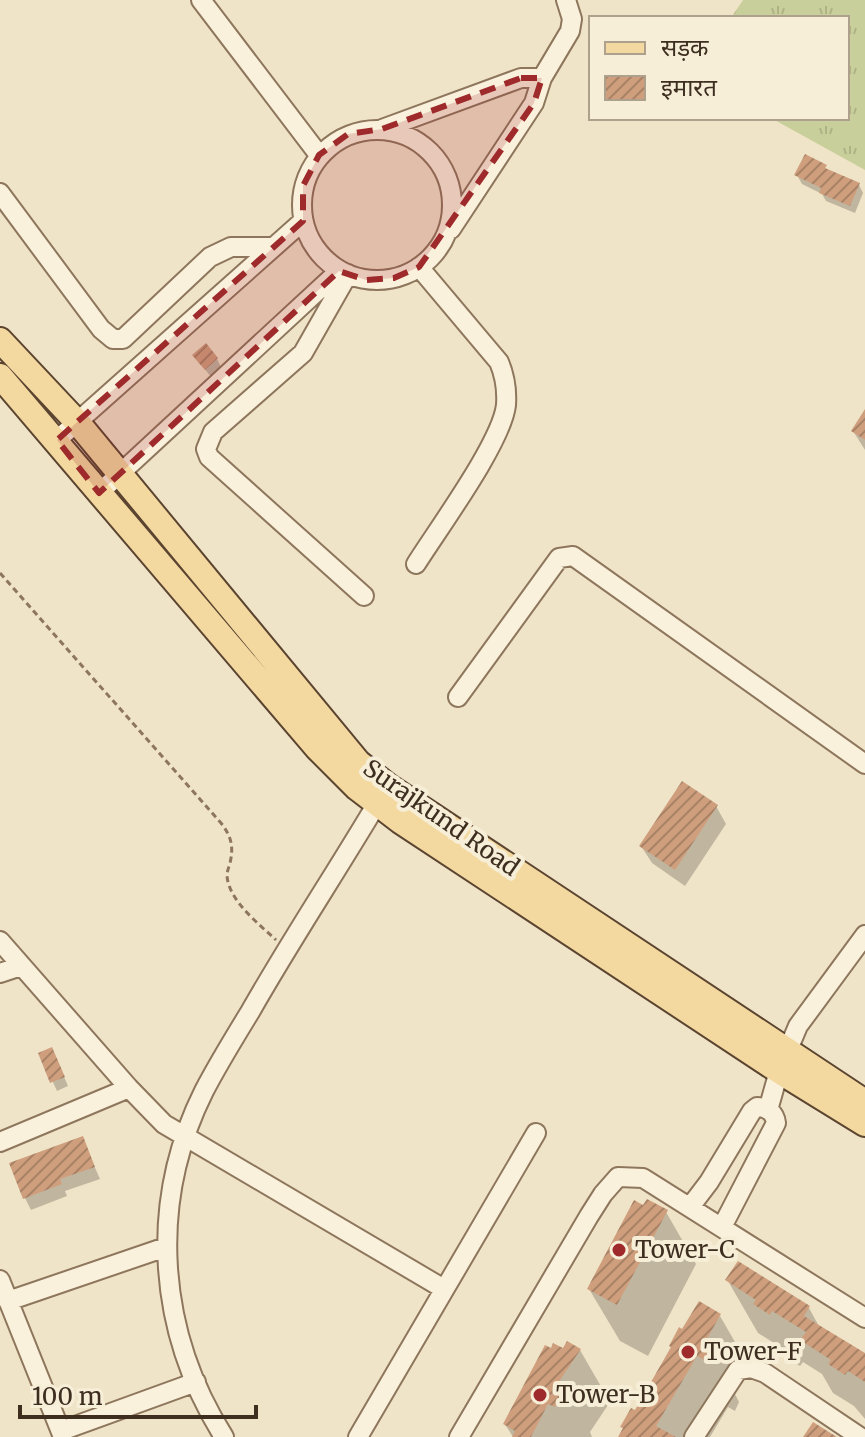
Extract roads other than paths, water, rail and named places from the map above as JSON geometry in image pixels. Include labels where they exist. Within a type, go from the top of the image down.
[{"type":"main road","name":"Surajkund Road","points":[[0,340],[78,423],[382,795]]},
{"type":"main road","name":"Surajkund Road","points":[[0,376],[317,748],[347,779],[382,795],[784,1061],[865,1124]]},
{"type":"main road","name":"Surajkund Road","points":[[784,1061],[865,1102]]},
{"type":"street","points":[[201,0],[319,155]]},
{"type":"street","points":[[542,78],[521,78],[382,129],[348,134],[319,155],[303,186],[303,221],[316,250],[344,272],[366,280],[394,278],[419,267],[439,247],[534,103],[542,78],[573,24],[566,0]]},
{"type":"street","points":[[382,129],[412,137],[436,158],[450,186],[451,218],[439,247]]},
{"type":"street","points":[[0,193],[101,329],[113,339],[123,339],[210,257],[231,247],[271,247]]},
{"type":"street","points":[[57,440],[303,221]]},
{"type":"street","points":[[416,564],[495,439],[506,407],[505,378],[499,362],[419,267]]},
{"type":"street","points":[[99,493],[280,326],[344,272]]},
{"type":"street","points":[[344,272],[303,353],[213,432],[206,449],[209,457],[364,596]]},
{"type":"street","points":[[280,326],[303,353]]},
{"type":"street","points":[[458,697],[559,558],[573,556],[865,764]]},
{"type":"street","points":[[224,1437],[206,1409],[176,1326],[166,1247],[167,1209],[185,1137],[204,1091],[286,949],[382,795]]},
{"type":"street","points":[[768,1110],[784,1061],[805,1016],[865,935]]},
{"type":"street","points":[[0,941],[154,1115],[185,1137],[444,1289]]},
{"type":"street","points":[[0,973],[21,966]]},
{"type":"street","points":[[0,1142],[129,1088]]},
{"type":"street","points":[[690,1207],[752,1111],[757,1107],[768,1110],[776,1118],[776,1123],[722,1227]]},
{"type":"street","points":[[358,1437],[536,1133]]},
{"type":"street","points":[[459,1437],[589,1216],[618,1177],[643,1178],[865,1318]]},
{"type":"street","points":[[8,1301],[166,1247]]},
{"type":"street","points":[[0,1280],[62,1434],[196,1382]]},
{"type":"street","points":[[694,1437],[738,1370],[751,1368],[765,1373],[860,1437]]},
{"type":"place","name":"Tower-C","points":[[619,1250]]},
{"type":"place","name":"Tower-F","points":[[688,1352]]},
{"type":"place","name":"Tower-B","points":[[540,1395]]}]
